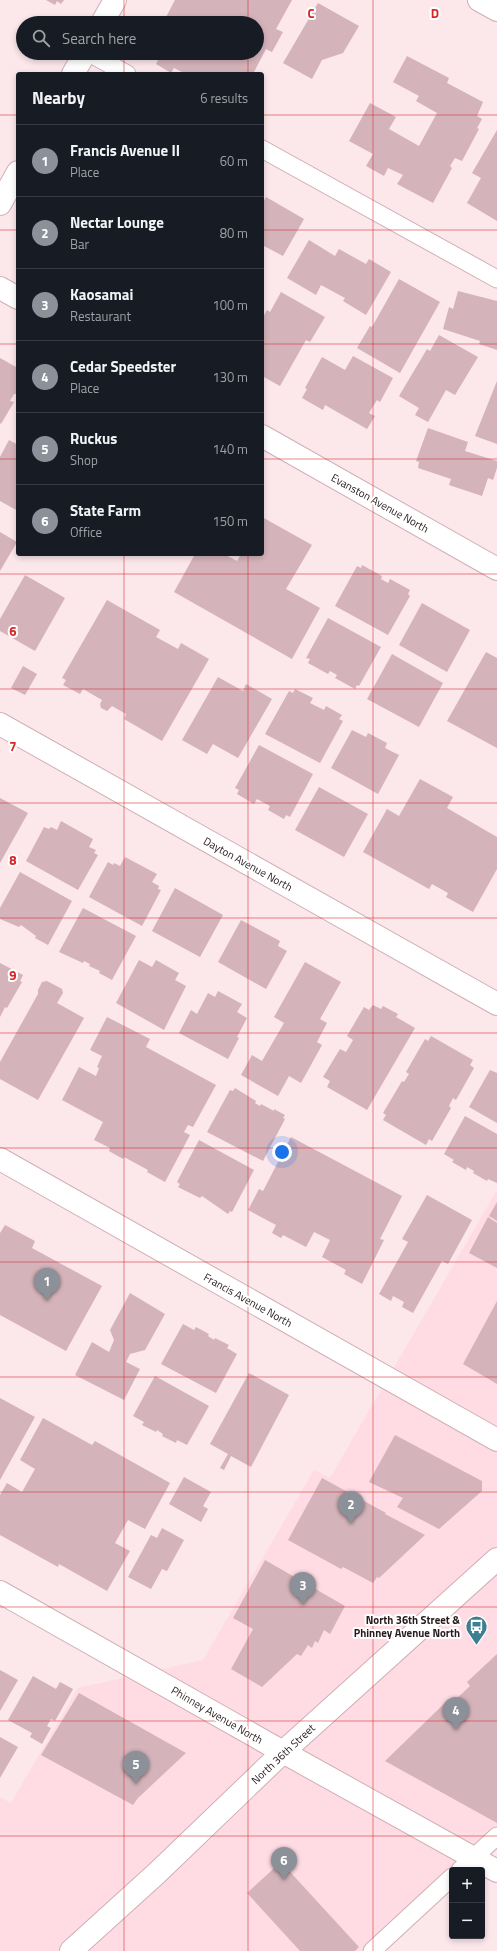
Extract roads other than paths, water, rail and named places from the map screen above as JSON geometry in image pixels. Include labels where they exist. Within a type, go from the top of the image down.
[{"type":"street","points":[[106,16],[114,0]]},
{"type":"street","points":[[479,0],[497,10]]},
{"type":"street","points":[[74,72],[81,60]]},
{"type":"street","points":[[0,204],[16,176]]},
{"type":"street","points":[[0,288],[16,297]]},
{"type":"street","name":"Evanston Avenue North","points":[[264,437],[497,569]]},
{"type":"street","name":"Dayton Avenue North","points":[[0,724],[497,1004]]},
{"type":"street","name":"Francis Avenue North","points":[[0,1159],[497,1440]]},
{"type":"street","name":"North 36th Street","points":[[71,1951],[157,1873],[283,1752],[497,1559]]},
{"type":"street","name":"Phinney Avenue North","points":[[0,1592],[283,1752],[467,1864],[497,1871]]},
{"type":"lane","points":[[102,60],[123,72]]},
{"type":"lane","points":[[264,150],[497,279]]},
{"type":"lane","points":[[467,1864],[497,1836]]},
{"type":"lane","points":[[372,1951],[449,1880]]},
{"type":"place","name":"Francis Avenue II","points":[[47,1301]]},
{"type":"place","name":"Nectar Lounge","points":[[351,1524]]},
{"type":"place","name":"Kaosamai","points":[[303,1605]]},
{"type":"place","name":"North 36th Street & Phinney Avenue North","points":[[476,1646]]},
{"type":"place","name":"Cedar Speedster","points":[[456,1730]]},
{"type":"place","name":"Ruckus","points":[[136,1784]]},
{"type":"place","name":"State Farm","points":[[284,1880]]}]
